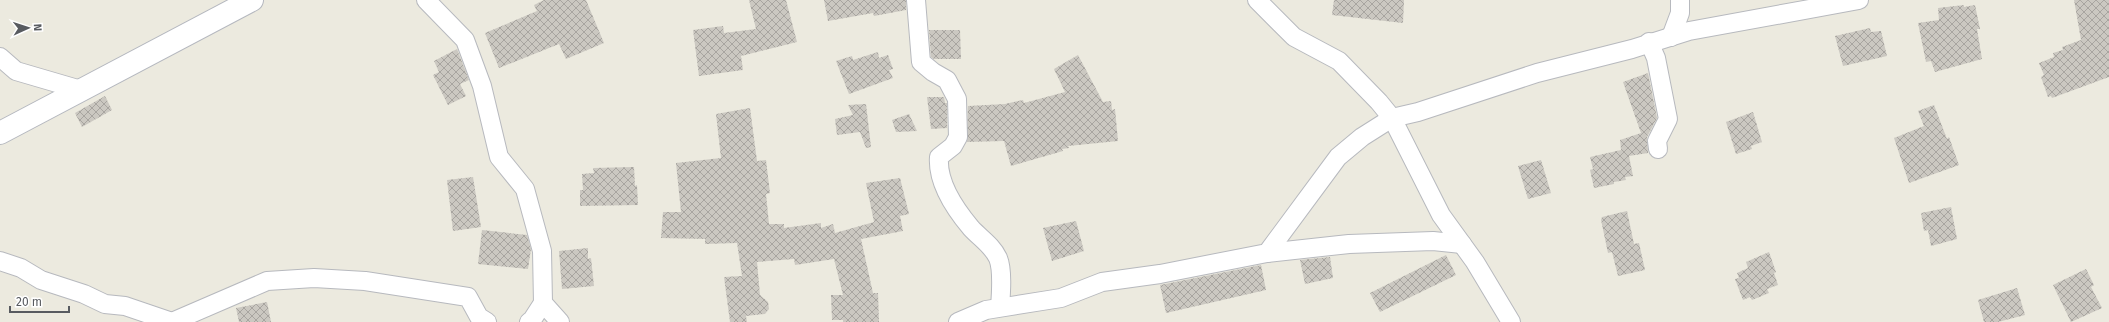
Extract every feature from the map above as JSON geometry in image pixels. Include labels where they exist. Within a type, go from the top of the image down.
[{"type":"main road","points":[[0,133],[252,0]]},
{"type":"street","points":[[426,0],[465,40],[482,86],[499,157],[525,189],[542,251],[543,303],[532,320],[529,322]]},
{"type":"street","points":[[916,0],[922,62],[933,72],[947,80],[957,99],[958,137],[953,146],[938,156],[938,168],[945,189],[959,212],[971,229],[994,251],[1000,269],[1000,307]]},
{"type":"street","points":[[1257,0],[1294,38],[1338,61],[1379,102],[1392,118],[1441,215],[1462,244],[1511,322]]},
{"type":"street","points":[[1671,37],[1680,13],[1680,0]]},
{"type":"street","points":[[1267,254],[1338,158],[1362,137],[1392,118],[1418,112],[1537,74],[1632,49],[1649,42],[1671,37],[1689,30],[1859,0]]},
{"type":"street","points":[[1649,42],[1656,58],[1668,119],[1657,142],[1658,149]]},
{"type":"street","points":[[0,57],[16,71],[81,90]]},
{"type":"street","points":[[958,322],[986,310],[1061,298],[1102,282],[1160,274],[1267,254],[1349,244],[1433,240],[1462,244]]},
{"type":"street","points":[[0,261],[21,268],[41,280],[84,294],[105,304],[125,306],[172,322],[268,281],[314,278],[365,282],[468,297],[479,317],[487,322]]},
{"type":"street","points":[[543,303],[560,322]]},
{"type":"building","points":[[544,0],[586,0],[604,43],[566,59],[559,44],[499,68],[485,33],[537,11],[534,5]]},
{"type":"building","points":[[749,0],[786,0],[797,42],[741,56],[743,70],[699,76],[693,30],[723,26],[724,33],[756,29]]},
{"type":"building","points":[[824,0],[906,0],[906,10],[874,16],[873,13],[828,21]]},
{"type":"building","points":[[1334,0],[1404,0],[1403,23],[1332,15]]},
{"type":"building","points":[[2074,0],[2109,0],[2109,77],[2052,98],[2051,96],[2048,97],[2041,77],[2044,75],[2039,63],[2054,57],[2053,53],[2063,50],[2062,47],[2081,40]]},
{"type":"building","points":[[1964,5],[1964,7],[1975,5],[1980,29],[1977,29],[1982,59],[1935,72],[1931,61],[1926,62],[1918,23],[1939,20],[1938,8]]},
{"type":"building","points":[[1870,28],[1871,32],[1881,31],[1887,56],[1843,66],[1835,36]]},
{"type":"building","points":[[929,30],[960,30],[961,59],[934,59],[931,57]]},
{"type":"building","points":[[457,49],[469,80],[460,84],[466,96],[448,105],[433,75],[439,72],[434,61]]},
{"type":"building","points":[[878,52],[879,58],[888,55],[893,69],[889,70],[893,78],[849,94],[836,61],[852,56],[853,60]]},
{"type":"building","points":[[1078,55],[1103,102],[1111,101],[1112,110],[1115,109],[1118,141],[1068,146],[1069,148],[1062,149],[1063,151],[1011,166],[1004,141],[967,142],[968,106],[1005,104],[1023,100],[1024,103],[1065,92],[1054,69]]},
{"type":"building","points":[[1648,73],[1657,118],[1647,137],[1648,153],[1629,156],[1633,176],[1625,177],[1626,180],[1614,182],[1614,184],[1594,188],[1590,170],[1593,169],[1590,157],[1621,150],[1620,140],[1641,133],[1623,82]]},
{"type":"building","points":[[105,96],[112,110],[82,127],[75,113]]},
{"type":"building","points":[[927,97],[944,97],[945,103],[947,103],[947,128],[931,129]]},
{"type":"building","points":[[866,104],[871,147],[866,148],[860,132],[837,135],[835,119],[853,115],[848,105]]},
{"type":"building","points":[[1934,105],[1947,139],[1949,137],[1959,165],[1909,183],[1894,138],[1924,126],[1918,111]]},
{"type":"building","points":[[750,108],[757,161],[766,160],[770,193],[766,194],[769,224],[784,224],[784,228],[821,223],[821,228],[833,224],[835,233],[874,222],[866,183],[900,178],[909,214],[900,216],[903,231],[861,239],[873,293],[878,293],[879,322],[843,322],[843,320],[832,320],[831,295],[843,295],[834,259],[795,265],[794,259],[757,262],[760,295],[768,302],[769,309],[765,314],[746,316],[747,322],[730,322],[724,277],[742,276],[737,243],[705,244],[705,239],[661,238],[663,212],[681,212],[676,163],[721,158],[716,114]]},
{"type":"building","points":[[1753,112],[1762,142],[1751,146],[1752,149],[1736,154],[1726,122]]},
{"type":"building","points":[[909,114],[917,131],[896,132],[892,120]]},
{"type":"building","points":[[1541,160],[1551,193],[1528,199],[1518,166]]},
{"type":"building","points":[[634,167],[638,205],[580,206],[580,190],[583,190],[582,174],[594,173],[593,168]]},
{"type":"building","points":[[473,177],[481,227],[453,231],[447,180]]},
{"type":"building","points":[[1951,207],[1957,239],[1931,246],[1928,230],[1924,231],[1921,213]]},
{"type":"building","points":[[1627,211],[1634,244],[1639,243],[1645,270],[1618,276],[1612,252],[1608,253],[1601,220],[1602,217]]},
{"type":"building","points":[[1076,221],[1084,251],[1052,261],[1043,228]]},
{"type":"building","points":[[482,230],[527,235],[531,249],[528,269],[478,264]]},
{"type":"building","points":[[588,248],[588,259],[591,258],[594,286],[562,289],[559,251]]},
{"type":"building","points":[[1769,252],[1776,272],[1774,273],[1778,285],[1767,289],[1769,293],[1752,300],[1750,297],[1743,300],[1735,279],[1739,278],[1737,273],[1748,268],[1746,262]]},
{"type":"building","points":[[1446,255],[1456,275],[1380,312],[1370,293]]},
{"type":"building","points":[[1330,257],[1333,278],[1305,284],[1300,260]]},
{"type":"building","points":[[1261,265],[1266,290],[1166,313],[1160,285]]},
{"type":"building","points":[[2086,269],[2094,285],[2091,287],[2102,308],[2071,322],[2053,285]]},
{"type":"building","points":[[2017,288],[2025,315],[1998,322],[1984,322],[1978,300]]},
{"type":"building","points":[[267,302],[271,322],[239,322],[236,308]]}]
